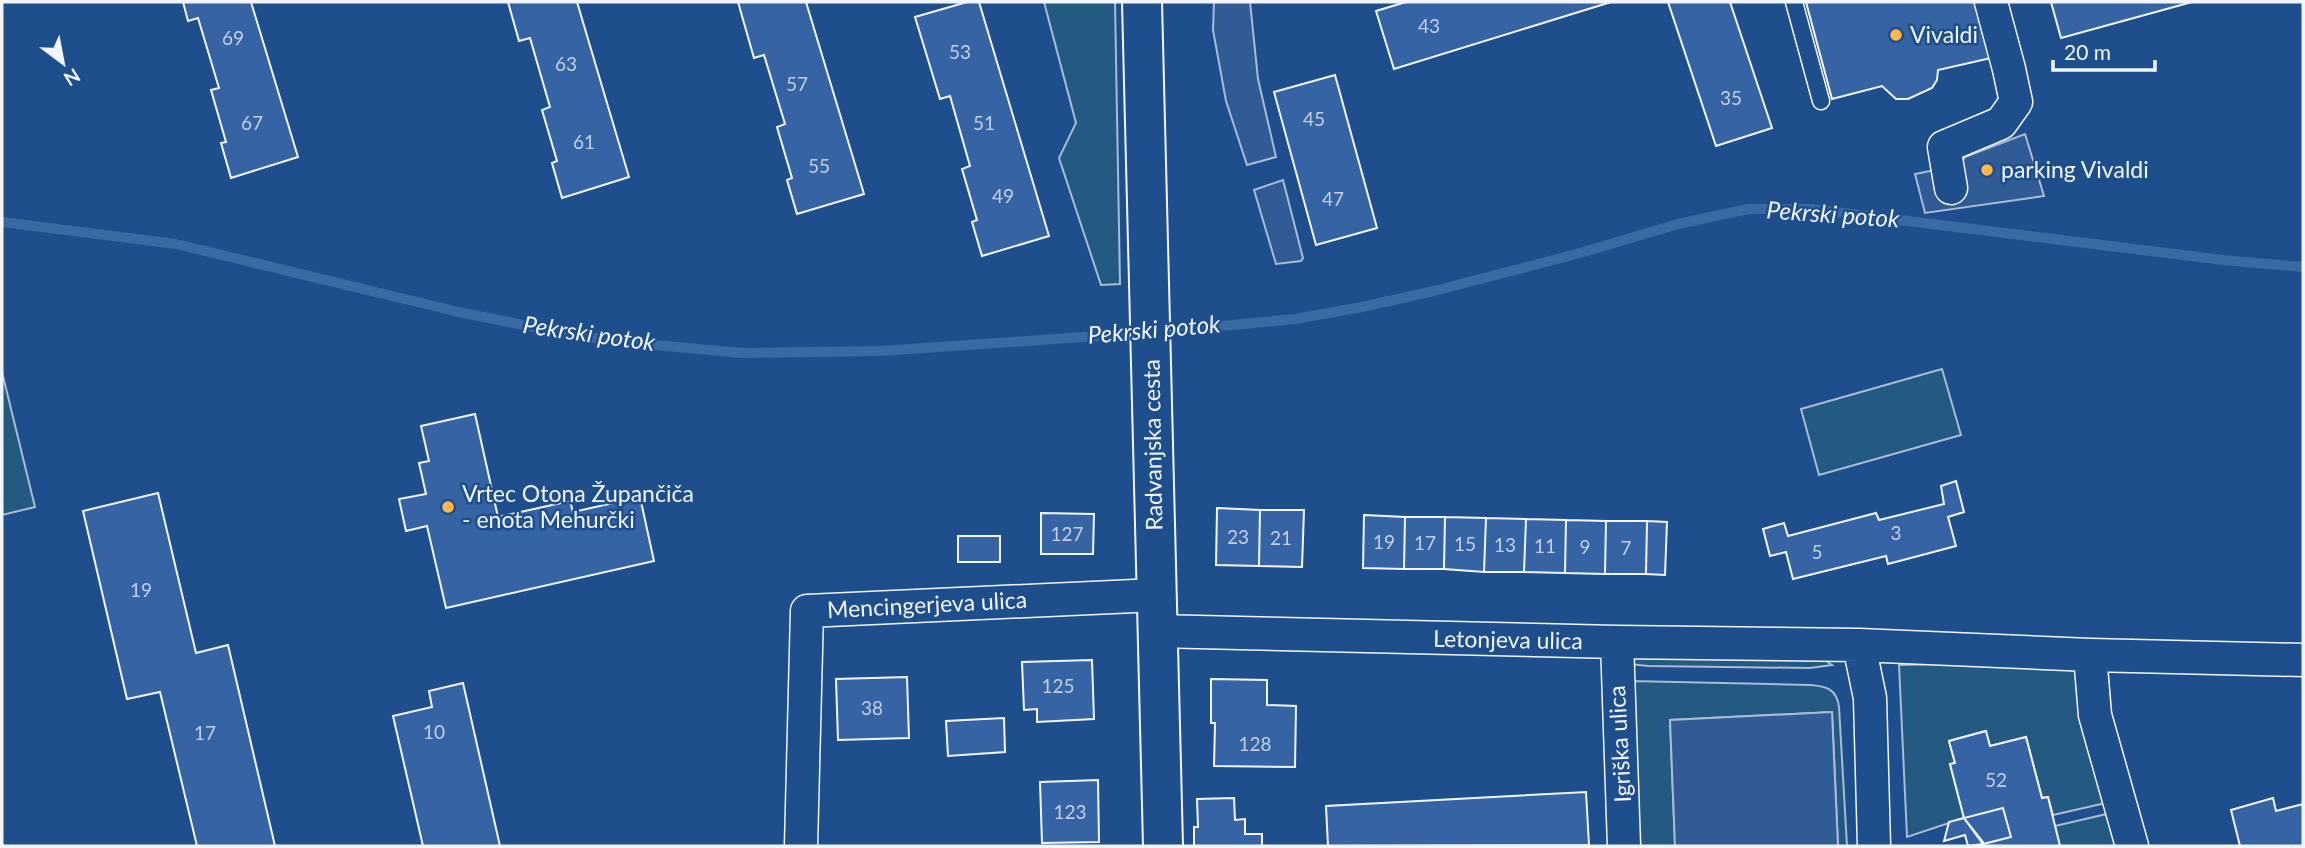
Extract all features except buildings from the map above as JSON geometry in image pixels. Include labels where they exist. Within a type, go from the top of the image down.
[{"type":"street","name":"Radvanjska cesta","points":[[1142,2],[1163,846]]},
{"type":"street","points":[[1951,188],[1944,147],[2001,123],[2016,102],[1991,2]]},
{"type":"street","name":"Mencingerjeva ulica","points":[[801,846],[807,611],[1156,613]]},
{"type":"street","name":"Letonjeva ulica","points":[[1156,613],[1617,642],[1859,645],[2090,655],[2303,660]]},
{"type":"street","name":"Igriška ulica","points":[[1617,642],[1624,846]]},
{"type":"street","points":[[1859,645],[1870,698],[1874,846]]},
{"type":"street","points":[[2090,655],[2095,715],[2132,846]]},
{"type":"lane","points":[[1794,2],[1821,101]]},
{"type":"shaded area","points":[[1044,2],[1115,2],[1120,284],[1101,285],[1059,158],[1076,123]]},
{"type":"shaded area","points":[[1214,2],[1250,2],[1258,79],[1276,157],[1247,165],[1226,101],[1213,30]]},
{"type":"shaded area","name":"parking Vivaldi","points":[[2025,134],[2044,196],[1925,213],[1915,174],[1960,165],[1965,157]]},
{"type":"shaded area","points":[[1283,180],[1303,258],[1301,261],[1276,264],[1254,190]]},
{"type":"shaded area","points":[[1942,369],[1961,435],[1819,475],[1801,409]]},
{"type":"shaded area","points":[[2,372],[35,507],[2,515]]},
{"type":"shaded area","points":[[1633,655],[1809,658],[1825,660],[1832,665],[1810,668],[1648,666],[1629,664]]},
{"type":"shaded area","points":[[2076,660],[2110,802],[2053,815],[2048,797],[2042,798],[2026,737],[1990,746],[1985,731],[1949,741],[1955,763],[1950,764],[1964,818],[1907,837],[1899,665]]},
{"type":"shaded area","points":[[1630,681],[1810,685],[1821,686],[1833,692],[1839,707],[1847,846],[1838,846],[1832,712],[1670,720],[1675,846],[1637,846]]},
{"type":"shaded area","points":[[1832,712],[1838,846],[1675,846],[1670,720]]},
{"type":"shaded area","points":[[2111,813],[2121,846],[2060,846],[2055,826]]},
{"type":"waterway","name":"Pekrski potok","points":[[1158,332],[1295,319],[1362,307],[1580,253],[1678,224],[1748,209],[1811,209],[2223,260],[2303,267]]},
{"type":"waterway","name":"Pekrski potok","points":[[2,222],[176,244],[459,312],[577,336],[655,345],[742,353],[881,351],[1142,333]]},
{"type":"place","name":"Vivaldi","points":[[1896,35]]},
{"type":"place","name":"parking Vivaldi","points":[[1987,170]]},
{"type":"place","name":"Vrtec Otona Župančiča - enota Mehurčki","points":[[448,507]]}]
